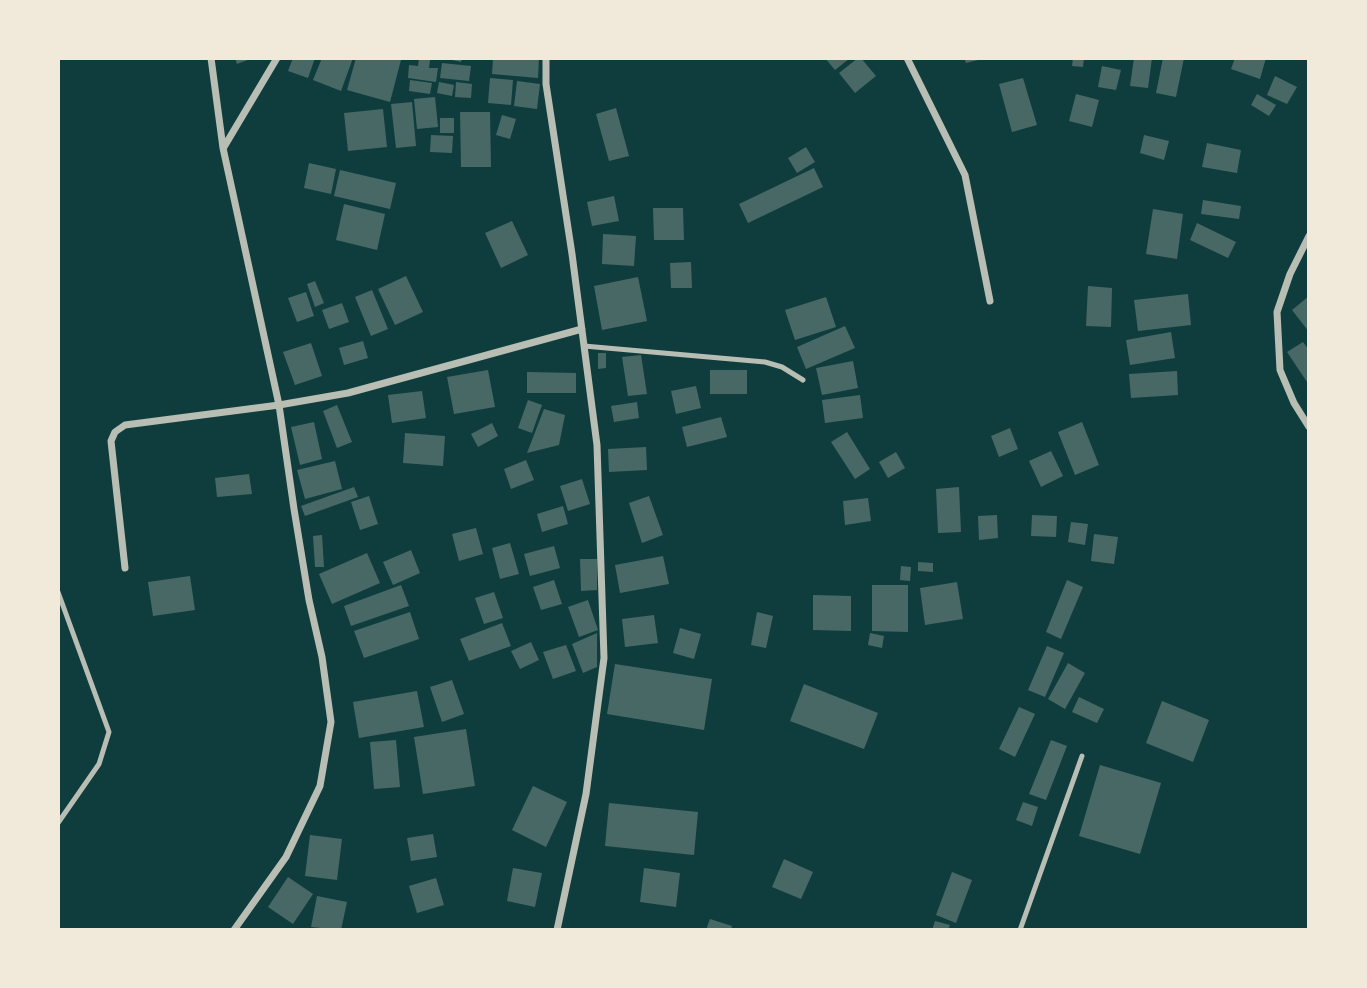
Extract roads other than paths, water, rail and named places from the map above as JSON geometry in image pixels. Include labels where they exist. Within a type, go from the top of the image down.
[{"type":"street","points":[[211,58],[223,148],[279,405],[296,522],[322,657],[331,722],[320,786],[286,857],[234,930]]},
{"type":"street","points":[[223,148],[276,58]]},
{"type":"street","points":[[545,58],[546,84],[597,445],[604,658],[586,794],[557,930]]},
{"type":"street","points":[[908,58],[965,175],[990,301]]},
{"type":"street","points":[[1309,236],[1290,274],[1277,312],[1280,370],[1309,427]]},
{"type":"street","points":[[125,568],[111,441],[115,432],[125,425],[348,393],[582,329]]},
{"type":"lane","points":[[584,346],[765,362],[782,367],[803,380]]},
{"type":"lane","points":[[58,592],[109,732],[99,764],[58,823]]},
{"type":"lane","points":[[1020,930],[1082,755]]}]
